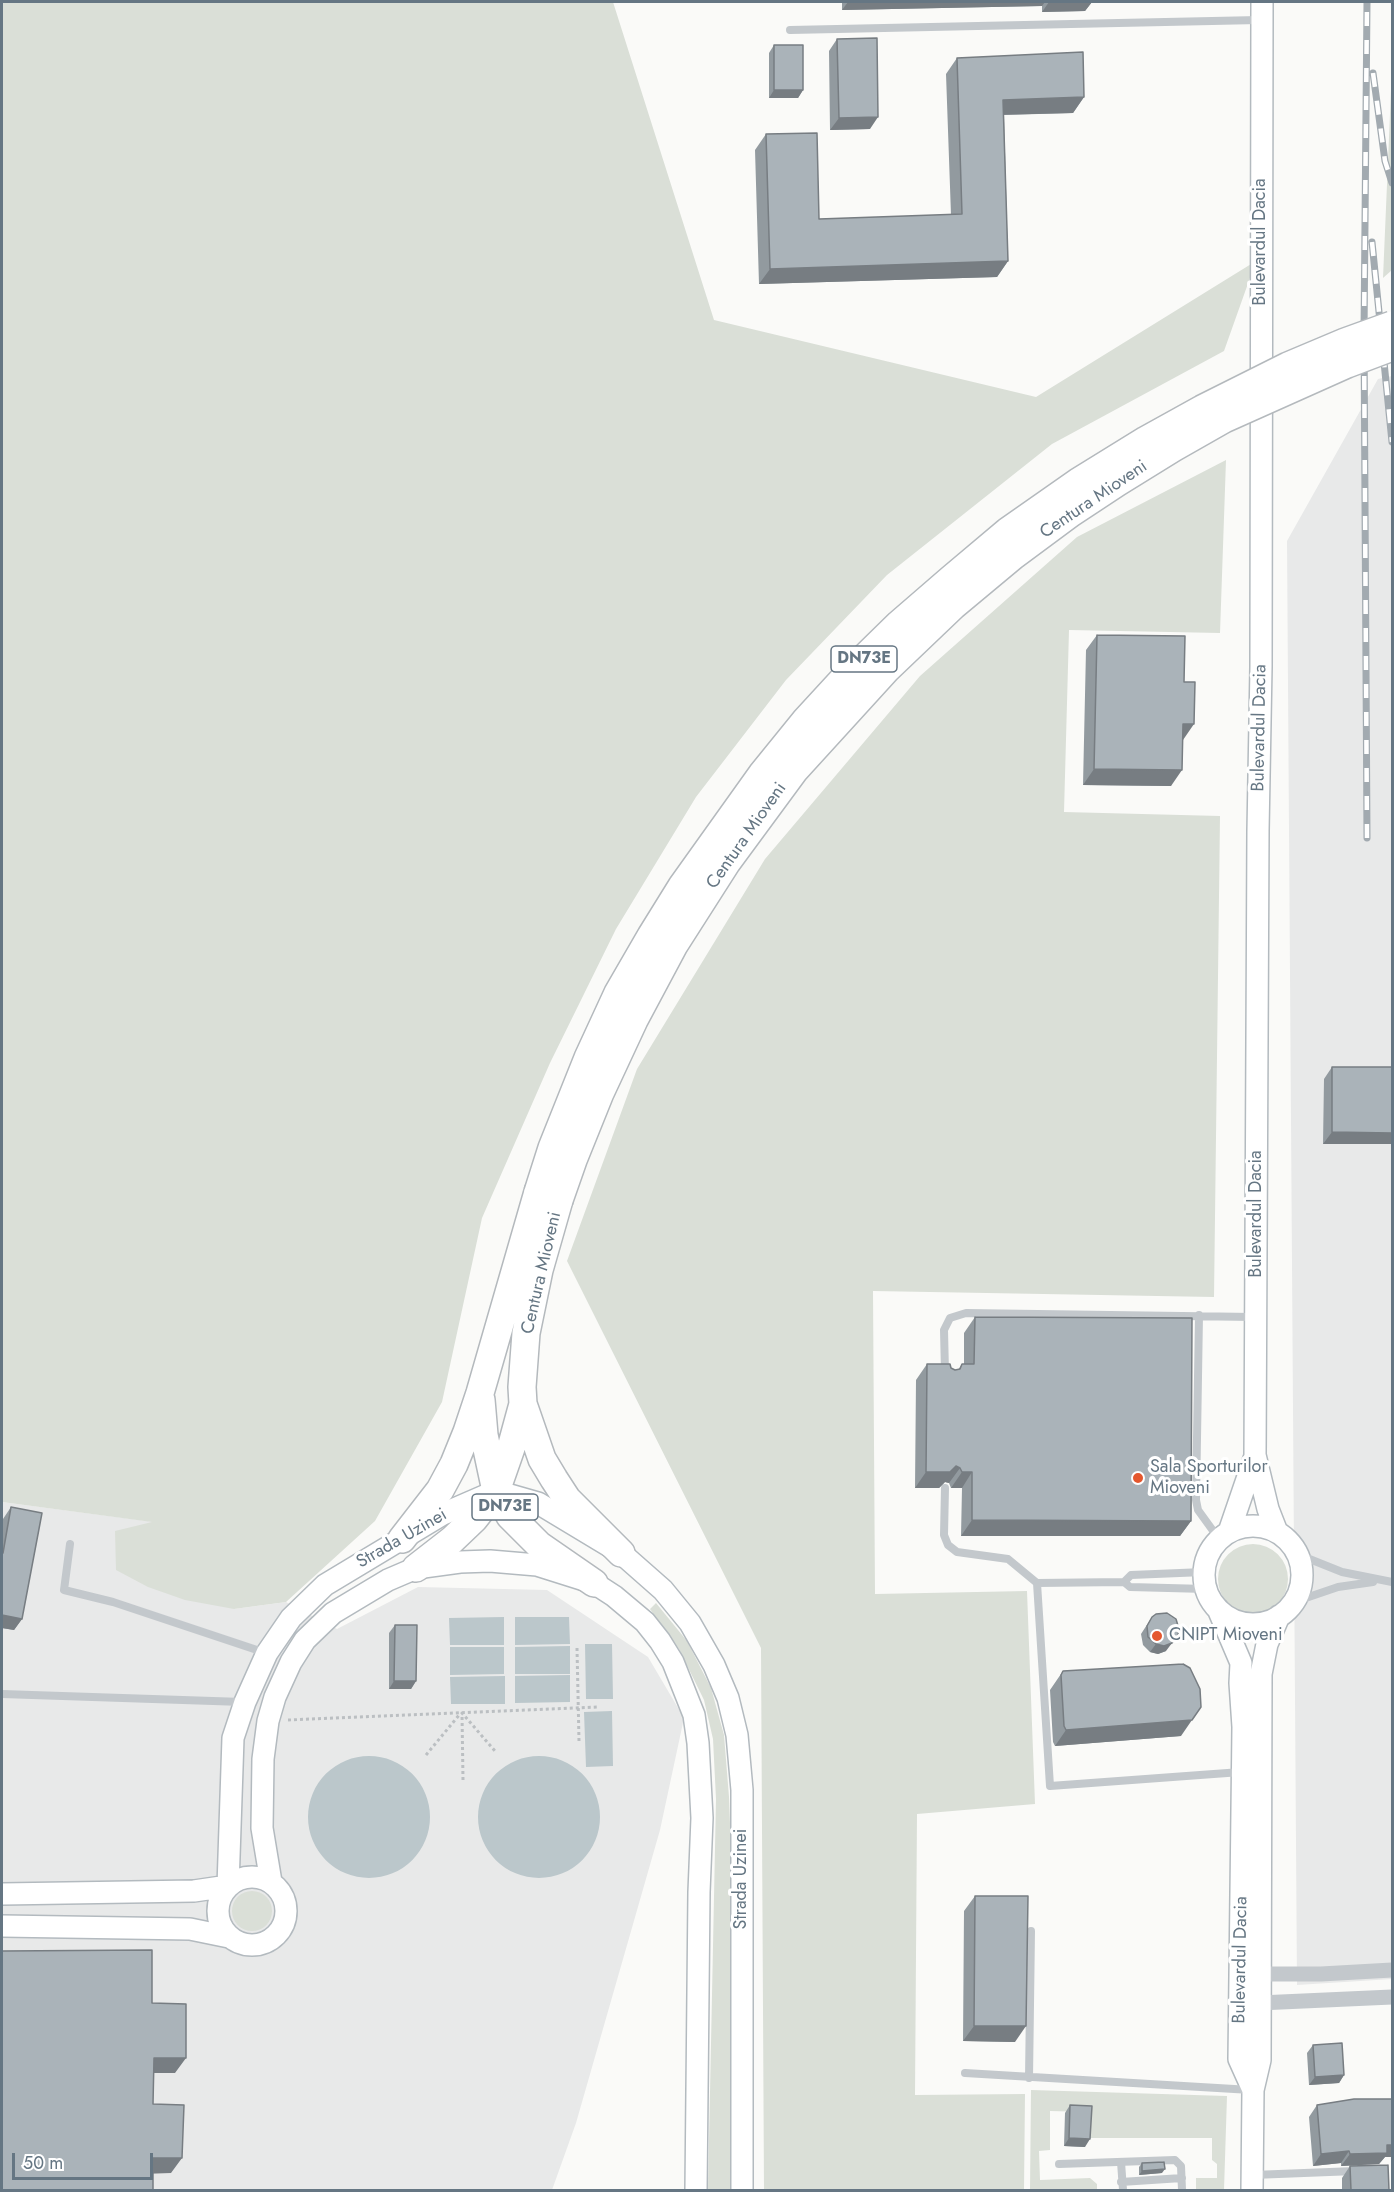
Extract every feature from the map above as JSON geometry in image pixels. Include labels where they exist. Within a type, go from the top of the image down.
[{"type":"highway","name":"Centura Mioveni","points":[[416,1568],[467,1526],[496,1491],[512,1448],[523,1404],[522,1378],[526,1333],[539,1270],[549,1196],[552,1148],[588,1058],[618,993],[651,936],[682,886],[762,774],[805,721],[851,671],[899,624],[1008,531],[1078,482],[1202,409],[1288,366],[1392,325]]},
{"type":"highway","name":"Centura Mioveni","points":[[402,1539],[440,1490],[449,1473],[480,1393],[549,1196],[573,1160],[600,1093],[634,1020],[674,945],[727,862],[788,779],[829,730],[887,669],[953,606],[1013,556],[1071,513],[1173,448],[1224,420],[1347,364],[1392,347]]},
{"type":"highway","name":"DN73E","points":[[480,1393],[484,1435],[496,1491],[510,1516],[539,1545],[594,1583]]},
{"type":"highway","name":"DN73E","points":[[523,1404],[542,1459],[567,1499],[621,1553]]},
{"type":"street","name":"Bulevardul Dacia","points":[[1255,1455],[1261,668],[1262,11]]},
{"type":"street","points":[[1255,1455],[1246,1488],[1224,1536],[1212,1549],[1205,1580],[1218,1609],[1231,1619],[1247,1624],[1264,1623],[1287,1609]]},
{"type":"street","points":[[1255,1455],[1268,1509],[1277,1532]]},
{"type":"street","name":"Strada Uzinei","points":[[228,1886],[233,1738],[245,1702],[267,1653],[297,1612],[325,1585],[443,1514],[496,1491],[538,1503],[621,1553],[663,1590],[690,1623],[722,1682],[737,1735],[742,1801],[742,2190]]},
{"type":"street","points":[[1224,1536],[1245,1527],[1261,1527],[1277,1532],[1289,1541],[1297,1554],[1302,1570],[1301,1586],[1267,1644],[1261,1674],[1260,2060],[1253,2090]]},
{"type":"street","name":"Strada Uzinei","points":[[271,1882],[262,1828],[263,1759],[268,1721],[275,1697],[291,1662],[305,1640],[333,1612],[388,1580],[416,1568],[460,1562],[537,1564],[594,1583],[628,1606],[660,1641],[673,1662],[686,1691],[695,1724],[701,1774],[696,2190]]},
{"type":"street","name":"Bulevardul Dacia","points":[[1218,1609],[1241,1663],[1243,1727],[1239,2058],[1253,2090],[1252,2183]]},
{"type":"street","points":[[249,1877],[271,1882],[285,1900],[284,1923],[279,1933],[260,1945],[249,1946],[238,1943],[229,1937],[218,1918],[221,1896],[228,1886],[237,1880],[249,1877]]},
{"type":"street","points":[[2,1894],[194,1891],[228,1886]]},
{"type":"street","points":[[2,1926],[190,1929],[229,1937]]},
{"type":"street","points":[[1259,1974],[1320,1974],[1392,1970]]},
{"type":"street","points":[[1259,2003],[1392,1997]]},
{"type":"lane","points":[[790,30],[1262,11]]},
{"type":"lane","points":[[945,1380],[944,1330],[950,1318],[966,1313],[1256,1317]]},
{"type":"lane","points":[[1199,1315],[1196,1500],[1198,1510],[1224,1536]]},
{"type":"lane","points":[[945,1488],[944,1535],[948,1545],[957,1552],[1008,1559],[1037,1583],[1124,1582],[1130,1587],[1205,1580]]},
{"type":"lane","points":[[70,1544],[64,1590],[113,1602],[267,1653]]},
{"type":"lane","points":[[1297,1554],[1342,1572],[1390,1581]]},
{"type":"lane","points":[[1124,1582],[1131,1575],[1205,1580]]},
{"type":"lane","points":[[1287,1609],[1338,1587],[1359,1582],[1390,1581]]},
{"type":"lane","points":[[1037,1583],[1050,1786],[1242,1772]]},
{"type":"lane","points":[[2,1694],[245,1702]]},
{"type":"lane","points":[[1029,2078],[1031,1931]]},
{"type":"lane","points":[[965,2073],[1253,2090]]},
{"type":"lane","points":[[1059,2164],[1175,2160],[1182,2166],[1182,2190]]},
{"type":"lane","points":[[1121,2162],[1122,2186],[1182,2178]]},
{"type":"lane","points":[[1252,2183],[1369,2171]]},
{"type":"path","points":[[577,1648],[579,1741]]},
{"type":"path","points":[[268,1721],[598,1707]]},
{"type":"path","points":[[462,1713],[495,1751]]},
{"type":"path","points":[[426,1755],[462,1713]]},
{"type":"path","points":[[462,1713],[463,1780]]},
{"type":"shaded area","points":[[2,2],[613,2],[714,320],[1036,397],[1256,261],[1224,351],[1052,444],[887,575],[786,680],[696,797],[616,929],[550,1063],[482,1218],[442,1402],[375,1521],[286,1602],[234,1609],[185,1600],[148,1587],[116,1570],[115,1531],[152,1522],[2,1502]]},
{"type":"shaded area","points":[[1392,67],[1392,270],[1383,278]]},
{"type":"shaded area","points":[[1392,376],[1392,1979],[1297,1985],[1287,541],[1378,379]]},
{"type":"shaded area","points":[[1226,460],[1220,633],[1069,630],[1064,812],[1220,816],[1214,1297],[873,1291],[875,1594],[1027,1591],[1035,1804],[917,1814],[915,2095],[1025,2094],[1024,2190],[764,2190],[761,1648],[567,1261],[637,1069],[765,859],[920,676],[1077,537]]},
{"type":"shaded area","points":[[2,1502],[155,1522],[234,1609],[286,1602],[337,1629],[418,1587],[547,1590],[648,1657],[684,1718],[660,1830],[576,2123],[552,2190],[2,2190]]},
{"type":"shaded area","points":[[1253,1544],[1266,1547],[1278,1554],[1285,1566],[1288,1579],[1285,1592],[1278,1604],[1266,1611],[1253,1614],[1240,1611],[1228,1604],[1221,1592],[1218,1579],[1221,1566],[1228,1554],[1240,1547]]},
{"type":"shaded area","points":[[656,1603],[687,1641],[711,1688],[724,1735],[732,1876],[731,2190],[708,2190],[716,1799],[713,1739],[704,1700],[679,1649],[650,1609]]},
{"type":"shaded area","points":[[504,1617],[504,1645],[450,1645],[449,1618]]},
{"type":"shaded area","points":[[515,1617],[569,1617],[570,1644],[515,1645]]},
{"type":"shaded area","points":[[585,1644],[612,1644],[613,1699],[586,1699]]},
{"type":"shaded area","points":[[570,1646],[570,1674],[515,1674],[515,1647]]},
{"type":"shaded area","points":[[450,1647],[504,1647],[504,1674],[450,1675]]},
{"type":"shaded area","points":[[570,1675],[570,1702],[515,1703],[515,1676]]},
{"type":"shaded area","points":[[505,1676],[505,1704],[451,1704],[450,1677]]},
{"type":"shaded area","points":[[612,1711],[613,1766],[586,1767],[584,1712]]},
{"type":"shaded area","points":[[369,1756],[392,1761],[412,1774],[425,1794],[430,1817],[425,1840],[412,1860],[392,1873],[369,1878],[346,1873],[326,1860],[313,1840],[308,1817],[313,1794],[326,1774],[346,1761]]},
{"type":"shaded area","points":[[539,1756],[562,1761],[582,1774],[595,1794],[600,1817],[595,1840],[582,1860],[562,1873],[539,1878],[516,1873],[496,1860],[483,1840],[478,1817],[483,1794],[496,1774],[516,1761]]},
{"type":"shaded area","points":[[252,1891],[266,1897],[272,1911],[266,1925],[252,1931],[238,1925],[232,1911],[238,1897]]},
{"type":"shaded area","points":[[1031,2090],[1227,2096],[1224,2190],[1196,2190],[1196,2178],[1217,2178],[1217,2164],[1212,2160],[1212,2138],[1087,2138],[1088,2112],[1050,2111],[1050,2150],[1039,2151],[1040,2180],[1090,2178],[1097,2184],[1097,2190],[1030,2190]]},
{"type":"building","points":[[877,38],[878,117],[839,118],[837,39]]},
{"type":"building","points":[[774,45],[803,45],[803,90],[774,90]]},
{"type":"building","points":[[1083,52],[1084,97],[1003,100],[1008,261],[770,269],[766,134],[817,133],[819,219],[962,214],[957,58]]},
{"type":"building","points":[[1097,635],[1185,636],[1184,682],[1195,682],[1194,724],[1183,724],[1182,770],[1094,769]]},
{"type":"building","points":[[1332,1067],[1392,1067],[1392,1133],[1332,1132]]},
{"type":"building","points":[[975,1317],[1192,1318],[1191,1521],[972,1520],[972,1472],[962,1472],[956,1466],[950,1472],[926,1472],[927,1364],[950,1364],[955,1370],[960,1369],[962,1364],[974,1364]]},
{"type":"building","points":[[11,1507],[42,1513],[22,1619],[2,1615],[2,1553]]},
{"type":"building","points":[[1167,1613],[1176,1619],[1179,1629],[1172,1643],[1164,1646],[1156,1644],[1148,1637],[1147,1626],[1156,1614]]},
{"type":"building","points":[[395,1625],[417,1625],[416,1681],[394,1681]]},
{"type":"building","points":[[1183,1664],[1190,1668],[1200,1689],[1201,1707],[1192,1720],[1066,1730],[1061,1675],[1063,1671]]},
{"type":"building","points":[[975,1896],[1028,1896],[1026,2026],[974,2026]]},
{"type":"building","points":[[152,1950],[152,2003],[186,2004],[186,2058],[154,2058],[153,2104],[184,2105],[182,2158],[153,2158],[153,2190],[2,2190],[2,1951]]},
{"type":"building","points":[[1342,2043],[1344,2075],[1315,2077],[1313,2045]]},
{"type":"building","points":[[1354,2099],[1392,2099],[1392,2145],[1387,2145],[1387,2153],[1350,2154],[1349,2151],[1321,2154],[1317,2105]]},
{"type":"building","points":[[1070,2105],[1092,2106],[1090,2139],[1069,2138]]},
{"type":"building","points":[[1164,2162],[1165,2169],[1142,2171],[1142,2163]]},
{"type":"building","points":[[1388,2165],[1389,2190],[1351,2190],[1350,2166]]},
{"type":"railway","points":[[1367,2],[1364,334],[1367,838]]},
{"type":"railway","points":[[1373,73],[1385,161],[1392,183]]},
{"type":"railway","points":[[1372,242],[1392,442]]},
{"type":"place","name":"Sala Sporturilor Mioveni","points":[[1138,1478]]},
{"type":"place","name":"CNIPT Mioveni","points":[[1157,1636]]}]
